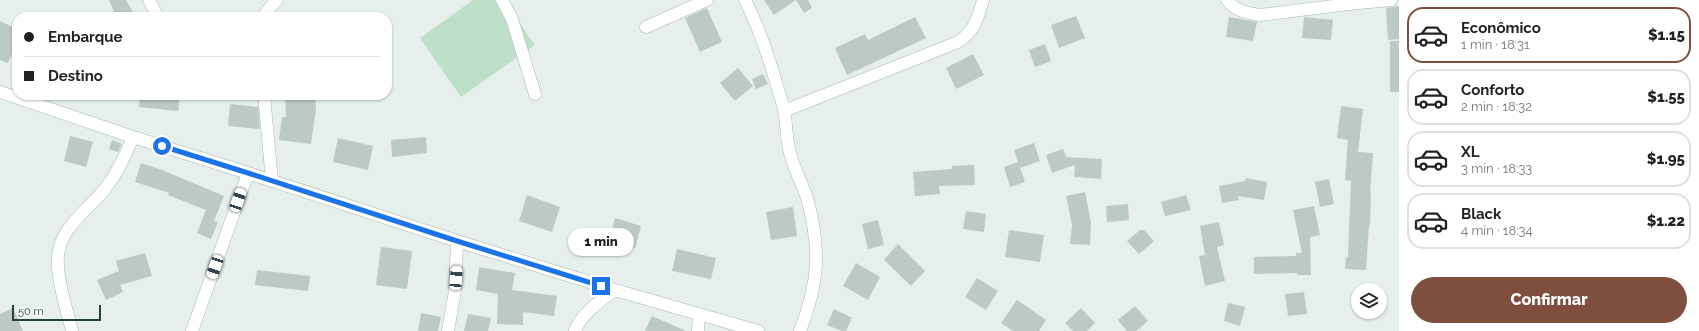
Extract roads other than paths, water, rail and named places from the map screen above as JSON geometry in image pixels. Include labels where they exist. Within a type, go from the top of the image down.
[{"type":"street","points":[[149,0],[155,12]]},
{"type":"street","points":[[266,12],[277,0]]},
{"type":"street","points":[[502,0],[512,19],[535,94]]},
{"type":"street","points":[[646,27],[707,0]]},
{"type":"street","points":[[745,0],[763,41],[784,111],[790,154],[806,197],[812,220],[817,256],[810,306],[800,331]]},
{"type":"street","points":[[784,111],[966,38],[973,29],[983,0]]},
{"type":"street","points":[[1227,0],[1231,5],[1245,13],[1260,15],[1391,0]]},
{"type":"street","points":[[0,92],[12,96]]},
{"type":"street","points":[[24,100],[133,137],[457,241],[615,290],[758,331]]},
{"type":"street","points":[[264,100],[272,181]]},
{"type":"street","points":[[72,331],[59,274],[58,258],[60,245],[67,231],[103,191],[116,174],[133,137]]},
{"type":"street","points":[[192,331],[248,173]]},
{"type":"street","points":[[448,331],[455,291],[457,241]]},
{"type":"street","points":[[575,331],[577,325],[589,312],[615,290]]},
{"type":"street","points":[[698,331],[699,315]]}]
